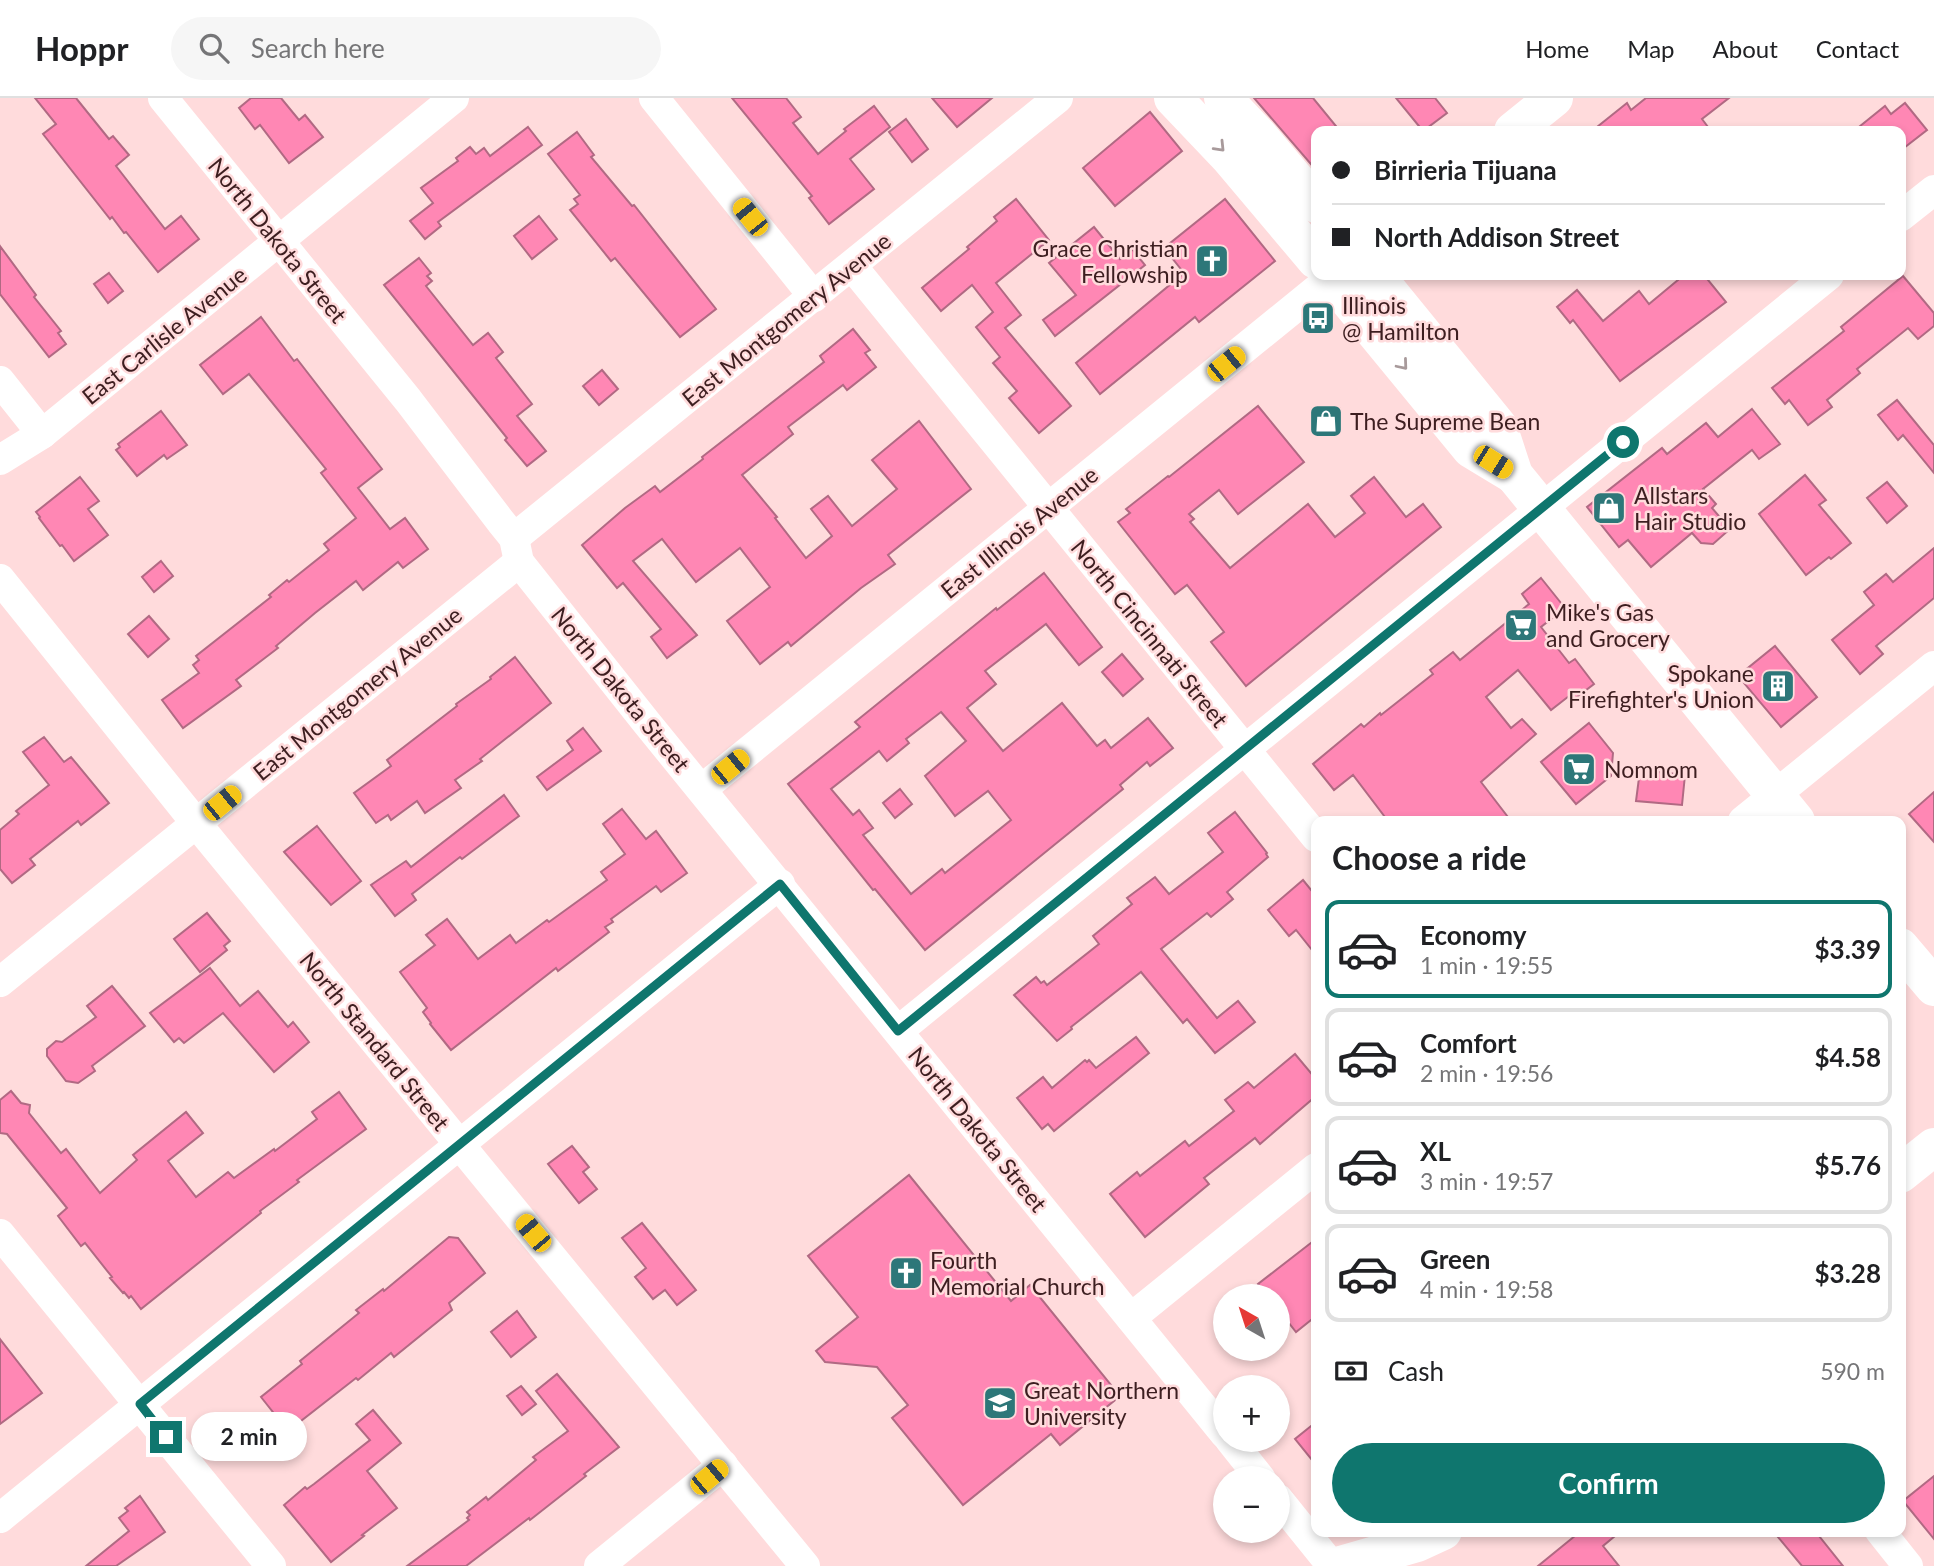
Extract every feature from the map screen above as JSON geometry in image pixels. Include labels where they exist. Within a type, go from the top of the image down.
[{"type":"main road","points":[[1173,98],[1230,158],[1311,252]]},
{"type":"main road","points":[[1223,98],[1311,198]]},
{"type":"main road","points":[[1519,126],[1554,98]]},
{"type":"main road","points":[[1334,280],[1471,449],[1514,475],[1786,808]]},
{"type":"main road","points":[[1379,280],[1498,426],[1514,475]]},
{"type":"main road","points":[[1906,954],[1934,987]]},
{"type":"main road","points":[[1906,1169],[1934,1147]]},
{"type":"main road","points":[[1335,1566],[1430,1537]]},
{"type":"street","name":"North Dakota Street","points":[[163,98],[408,400],[516,550],[702,789],[1213,1419]]},
{"type":"street","name":"East Carlisle Avenue","points":[[0,460],[43,434],[454,98]]},
{"type":"street","points":[[654,98],[814,297]]},
{"type":"street","name":"East Montgomery Avenue","points":[[0,982],[196,823],[814,297],[1058,98]]},
{"type":"street","points":[[1906,212],[1934,190]]},
{"type":"street","name":"North Cincinnati Street","points":[[852,266],[1311,831]]},
{"type":"street","name":"East Illinois Avenue","points":[[702,789],[1049,508],[1319,280]]},
{"type":"street","points":[[898,1031],[1823,280]]},
{"type":"street","points":[[0,381],[43,434]]},
{"type":"street","name":"North Standard Street","points":[[0,579],[196,823],[805,1566]]},
{"type":"street","points":[[1760,816],[1786,808],[1934,666]]},
{"type":"street","points":[[0,1518],[780,884]]},
{"type":"street","points":[[1131,1318],[1311,1172]]},
{"type":"street","points":[[0,1234],[271,1566]]},
{"type":"street","points":[[1240,1452],[1251,1466]]},
{"type":"street","points":[[599,1566],[723,1465]]},
{"type":"street","points":[[1290,1513],[1335,1566]]},
{"type":"street","points":[[1885,1537],[1908,1566]]},
{"type":"building","points":[[35,98],[76,98],[109,139],[113,136],[129,155],[116,166],[165,229],[181,216],[199,239],[158,272],[126,232],[124,233],[112,217],[110,219],[43,134],[56,124]]},
{"type":"building","points":[[251,98],[281,98],[299,120],[305,115],[323,137],[289,163],[260,125],[255,129],[239,108]]},
{"type":"building","points":[[732,98],[786,98],[801,117],[793,123],[818,154],[874,106],[890,127],[850,159],[874,189],[829,224],[809,198],[812,196]]},
{"type":"building","points":[[932,98],[992,98],[957,127]]},
{"type":"building","points":[[1254,98],[1313,98],[1336,126],[1311,126],[1311,164]]},
{"type":"building","points":[[1396,98],[1435,98],[1447,113],[1430,126],[1419,126]]},
{"type":"building","points":[[1646,98],[1729,98],[1702,119],[1707,126],[1598,126],[1627,103],[1631,110]]},
{"type":"building","points":[[1905,103],[1927,130],[1906,146],[1906,126],[1860,126],[1885,106],[1891,114]]},
{"type":"building","points":[[1150,112],[1182,151],[1115,206],[1083,168]]},
{"type":"building","points":[[906,119],[928,149],[912,162],[889,132]]},
{"type":"building","points":[[528,127],[542,145],[438,222],[441,226],[425,239],[410,221],[433,203],[421,188],[458,161],[456,158],[470,147],[476,154],[484,148],[490,156]]},
{"type":"building","points":[[577,132],[594,155],[591,157],[632,206],[634,205],[716,309],[680,337],[615,258],[611,261],[570,210],[578,204],[574,199],[580,195],[548,154]]},
{"type":"building","points":[[1016,199],[1049,240],[996,283],[1021,315],[1005,328],[1071,406],[1039,433],[1009,398],[1017,391],[993,363],[1000,357],[976,327],[993,312],[972,285],[941,311],[922,288],[969,249],[967,247],[997,221],[994,217]]},
{"type":"building","points":[[1225,199],[1275,261],[1199,322],[1195,317],[1100,394],[1076,363],[1184,273],[1164,248]]},
{"type":"building","points":[[539,216],[557,239],[532,259],[514,236]]},
{"type":"building","points":[[1094,227],[1120,259],[1132,249],[1145,265],[1055,336],[1043,320],[1076,295],[1049,263]]},
{"type":"building","points":[[0,246],[36,295],[34,297],[61,331],[58,333],[66,344],[49,357],[0,294]]},
{"type":"building","points":[[419,258],[431,273],[427,276],[432,281],[426,286],[473,345],[488,333],[503,352],[496,358],[532,404],[517,416],[546,451],[527,466],[384,285]]},
{"type":"building","points":[[109,273],[123,291],[108,303],[94,284]]},
{"type":"building","points":[[1678,280],[1708,280],[1726,302],[1620,381],[1573,320],[1570,323],[1557,307],[1577,290],[1603,321],[1639,291],[1649,304]]},
{"type":"building","points":[[1898,280],[1906,280],[1934,313],[1934,326],[1918,339],[1908,328],[1857,369],[1860,373],[1827,400],[1832,407],[1808,425],[1789,400],[1785,404],[1772,388],[1844,331],[1841,327]]},
{"type":"building","points":[[261,317],[382,469],[358,488],[390,529],[405,518],[428,549],[403,568],[398,562],[363,590],[356,581],[236,680],[241,686],[183,728],[162,700],[199,673],[193,665],[199,660],[196,656],[271,597],[269,595],[287,580],[289,582],[329,550],[324,544],[356,518],[321,473],[326,469],[249,374],[223,394],[200,365]]},
{"type":"building","points":[[853,329],[870,350],[865,353],[876,367],[847,390],[843,385],[788,427],[793,434],[742,475],[806,558],[832,536],[811,509],[828,496],[852,526],[897,489],[872,460],[919,421],[971,489],[888,555],[895,564],[861,588],[791,646],[788,642],[760,664],[727,621],[770,587],[740,548],[696,582],[662,539],[633,561],[697,635],[667,658],[651,637],[661,629],[623,583],[617,588],[582,545],[655,486],[660,492],[703,459],[702,457],[824,362],[820,356]]},
{"type":"building","points":[[602,370],[618,389],[599,405],[583,386]]},
{"type":"building","points":[[1897,400],[1934,445],[1934,473],[1903,435],[1898,440],[1878,415]]},
{"type":"building","points":[[1258,406],[1304,462],[1238,514],[1219,490],[1189,514],[1194,519],[1190,522],[1230,568],[1308,504],[1335,537],[1365,513],[1351,496],[1374,477],[1406,517],[1423,504],[1441,527],[1246,686],[1211,642],[1224,632],[1187,585],[1175,594],[1118,522],[1130,513],[1126,509]]},
{"type":"building","points":[[1752,409],[1780,444],[1759,459],[1752,450],[1703,489],[1716,504],[1712,508],[1730,529],[1713,544],[1701,543],[1692,533],[1651,567],[1628,540],[1619,547],[1587,507],[1662,448],[1667,454],[1706,423],[1718,437]]},
{"type":"building","points":[[161,411],[187,445],[167,459],[164,455],[137,476],[116,450],[120,447],[118,444]]},
{"type":"building","points":[[1805,475],[1826,500],[1819,505],[1851,543],[1806,575],[1759,514]]},
{"type":"building","points":[[80,477],[99,501],[88,509],[108,535],[74,561],[36,512]]},
{"type":"building","points":[[1887,482],[1907,506],[1887,523],[1867,498]]},
{"type":"building","points":[[1934,548],[1934,598],[1876,646],[1883,654],[1860,674],[1832,640],[1874,605],[1864,592],[1886,574],[1893,582]]},
{"type":"building","points":[[161,561],[173,576],[154,592],[142,577]]},
{"type":"building","points":[[1044,573],[1102,647],[1079,665],[1046,624],[985,671],[996,684],[967,708],[1003,751],[1062,703],[1097,746],[1105,740],[1111,748],[1148,718],[1173,748],[1150,766],[1147,762],[1120,785],[1123,789],[925,950],[788,784],[860,727],[855,722],[996,608],[997,610]],"holes":[[[941,712],[966,741],[925,776],[955,816],[988,791],[1011,820],[945,873],[942,869],[911,894],[863,835],[873,828],[859,810],[853,815],[831,789],[879,751],[887,761],[909,743],[906,739]]]},
{"type":"building","points":[[1541,578],[1565,608],[1541,627],[1569,663],[1575,659],[1594,684],[1573,700],[1569,696],[1551,710],[1518,670],[1486,697],[1511,728],[1522,719],[1536,734],[1481,782],[1507,816],[1384,816],[1353,775],[1334,790],[1313,764],[1361,724],[1364,727],[1433,674],[1430,670],[1453,652],[1460,660],[1529,604],[1522,594]]},
{"type":"building","points":[[149,616],[169,639],[148,657],[128,634]]},
{"type":"building","name":"Spokane Firefighter's Union","points":[[1775,646],[1817,697],[1781,727],[1738,676]]},
{"type":"building","points":[[1122,654],[1143,679],[1123,696],[1102,672]]},
{"type":"building","points":[[515,657],[551,703],[455,780],[461,788],[425,813],[417,801],[391,820],[388,815],[376,823],[354,793],[391,766],[387,760]]},
{"type":"building","name":"Nomnom","points":[[1589,723],[1613,753],[1611,776],[1576,804],[1541,762]]},
{"type":"building","points":[[583,728],[601,751],[547,790],[537,777],[573,750],[567,741]]},
{"type":"building","points":[[44,737],[64,762],[71,757],[109,803],[81,825],[78,821],[30,859],[35,865],[12,883],[0,869],[0,830],[19,814],[16,811],[49,785],[23,752]]},
{"type":"building","points":[[1640,770],[1685,775],[1682,805],[1636,801]]},
{"type":"building","points":[[900,789],[912,804],[895,818],[883,803]]},
{"type":"building","points":[[1934,792],[1934,842],[1909,814]]},
{"type":"building","points":[[504,795],[519,816],[412,894],[416,900],[395,916],[371,885],[406,861],[411,867]]},
{"type":"building","points":[[622,809],[646,839],[656,831],[687,873],[661,892],[656,886],[611,919],[613,922],[605,927],[609,932],[558,971],[556,968],[451,1050],[430,1024],[423,1012],[427,1008],[400,972],[435,945],[426,935],[447,919],[478,959],[510,935],[516,943],[547,920],[549,922],[607,880],[601,872],[625,854],[603,824]]},
{"type":"building","points":[[1235,812],[1268,857],[1227,892],[1233,899],[1211,917],[1207,913],[1161,949],[1217,1018],[1238,1001],[1255,1022],[1215,1053],[1187,1019],[1183,1023],[1141,972],[1057,1041],[1014,995],[1036,977],[1047,985],[1099,944],[1093,936],[1132,904],[1127,898],[1155,877],[1169,894],[1223,852],[1208,833]]},
{"type":"building","points":[[317,826],[361,881],[331,905],[284,852]]},
{"type":"building","points":[[1303,880],[1311,890],[1311,949],[1296,930],[1289,936],[1268,910]]},
{"type":"building","points":[[207,913],[230,941],[224,946],[227,950],[200,972],[174,939]]},
{"type":"building","points":[[210,968],[240,1006],[258,991],[288,1027],[293,1022],[309,1042],[274,1072],[223,1013],[184,1043],[179,1038],[174,1042],[150,1013]]},
{"type":"building","points":[[112,986],[145,1026],[92,1066],[95,1071],[78,1083],[66,1081],[47,1056],[47,1049],[56,1041],[62,1042],[96,1017],[87,1006]]},
{"type":"building","points":[[1136,1037],[1149,1053],[1054,1131],[1048,1124],[1042,1129],[1017,1098],[1043,1077],[1052,1088],[1085,1060],[1089,1060],[1096,1068]]},
{"type":"building","points":[[1295,1054],[1311,1073],[1311,1100],[1260,1144],[1255,1138],[1204,1178],[1209,1184],[1145,1237],[1110,1194],[1137,1172],[1140,1176],[1185,1141],[1189,1146],[1234,1111],[1225,1100],[1248,1082],[1254,1088]]},
{"type":"building","points":[[11,1091],[21,1103],[30,1105],[29,1113],[61,1153],[66,1149],[100,1193],[137,1160],[133,1155],[186,1112],[203,1133],[168,1161],[196,1197],[228,1172],[234,1178],[274,1149],[275,1151],[317,1119],[312,1112],[339,1092],[366,1129],[297,1180],[299,1182],[141,1309],[131,1296],[129,1298],[123,1293],[110,1278],[112,1277],[85,1243],[81,1246],[58,1216],[67,1208],[7,1134],[0,1133],[0,1100]]},
{"type":"building","points":[[572,1146],[589,1167],[583,1172],[597,1189],[579,1203],[548,1164]]},
{"type":"building","points":[[909,1175],[1011,1301],[1030,1285],[1120,1396],[1060,1445],[1051,1434],[963,1505],[892,1418],[908,1405],[877,1367],[825,1362],[816,1351],[858,1317],[808,1256]]},
{"type":"building","points":[[642,1223],[696,1290],[677,1305],[665,1290],[653,1299],[635,1277],[646,1268],[622,1238]]},
{"type":"building","points":[[449,1237],[458,1238],[485,1273],[449,1303],[452,1310],[394,1357],[391,1353],[288,1431],[261,1397],[359,1313],[356,1310],[383,1289],[384,1291]]},
{"type":"building","points":[[1311,1243],[1311,1320],[1296,1332],[1290,1324],[1290,1284],[1258,1284]]},
{"type":"building","points":[[517,1311],[536,1337],[511,1357],[491,1332]]},
{"type":"building","points":[[0,1339],[42,1393],[0,1424]]},
{"type":"building","points":[[557,1374],[619,1447],[530,1520],[529,1518],[466,1566],[407,1566],[469,1520],[467,1518],[470,1515],[467,1512],[486,1497],[488,1500],[536,1460],[533,1457],[568,1431],[536,1391]]},
{"type":"building","points":[[521,1386],[536,1404],[522,1415],[507,1396]]},
{"type":"building","points":[[373,1410],[401,1443],[367,1471],[397,1508],[331,1562],[284,1505],[370,1440],[356,1424]]},
{"type":"building","points":[[1311,1426],[1311,1459],[1295,1439]]},
{"type":"building","points":[[1934,1476],[1934,1539],[1906,1505],[1906,1499]]},
{"type":"building","points":[[140,1496],[165,1532],[116,1566],[86,1566],[129,1531],[119,1518],[128,1511],[125,1508]]},
{"type":"building","points":[[1574,1537],[1614,1537],[1603,1546],[1619,1566],[1538,1566]]},
{"type":"building","points":[[1778,1537],[1820,1537],[1843,1566],[1802,1566]]},
{"type":"place","name":"Grace Christian Fellowship","points":[[1212,261]]},
{"type":"place","name":"Illinois @ Hamilton","points":[[1318,318]]},
{"type":"place","name":"The Supreme Bean","points":[[1326,421]]},
{"type":"place","name":"Allstars Hair Studio","points":[[1609,508]]},
{"type":"place","name":"Mike's Gas and Grocery","points":[[1521,625]]},
{"type":"place","name":"Spokane Firefighter's Union","points":[[1778,686]]},
{"type":"place","name":"Nomnom","points":[[1579,769]]},
{"type":"place","name":"Fourth Memorial Church","points":[[906,1273]]},
{"type":"place","name":"Great Northern University","points":[[1000,1403]]},
{"type":"route","points":[[166,1437],[140,1404],[780,884],[898,1031],[1623,442]]}]
